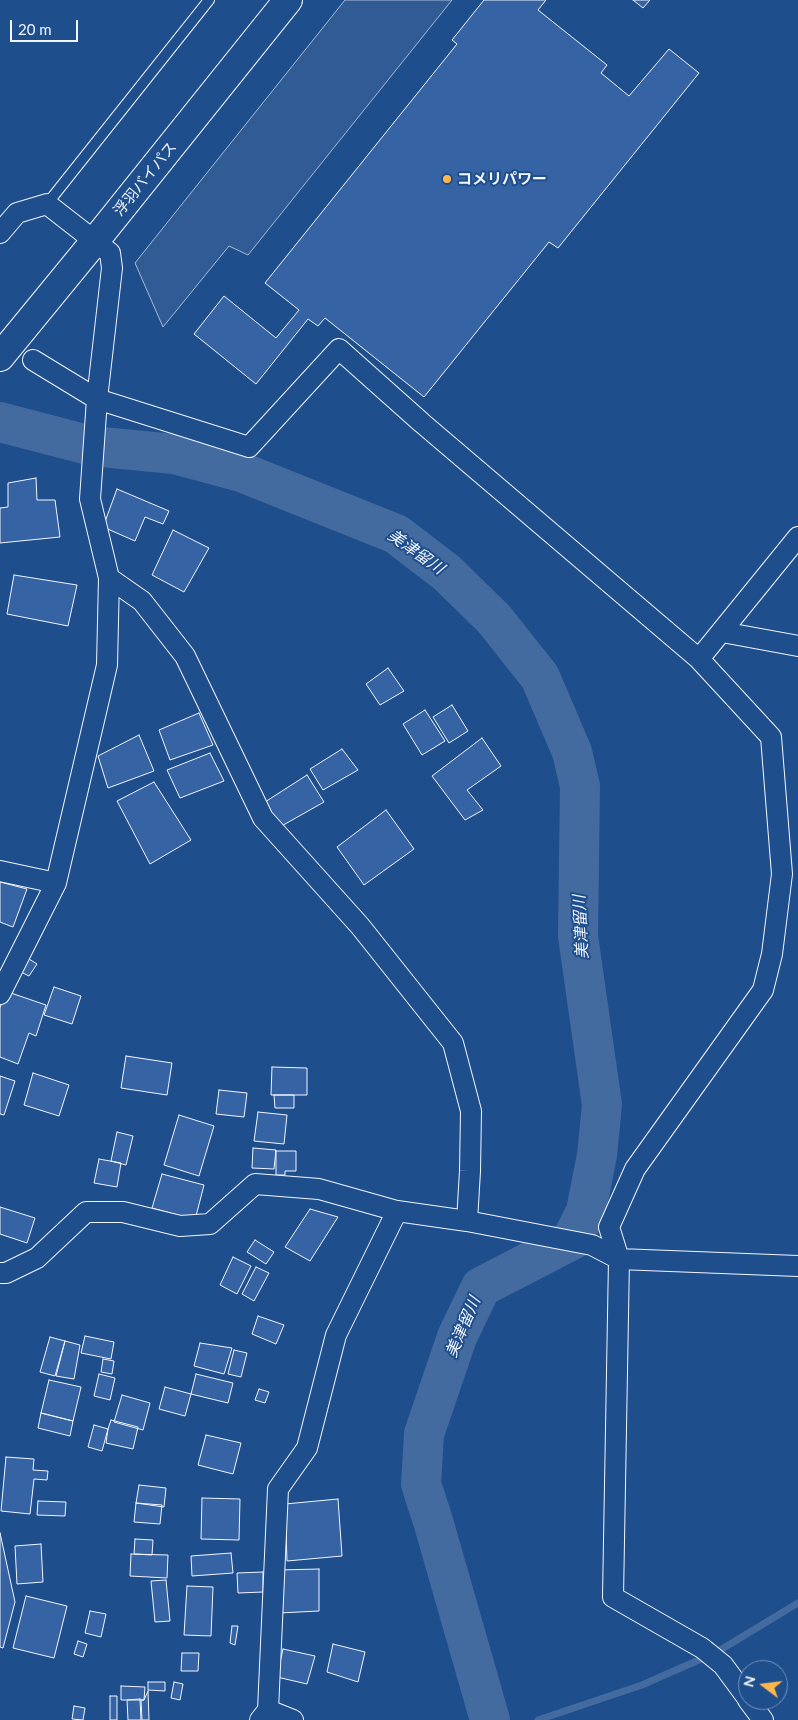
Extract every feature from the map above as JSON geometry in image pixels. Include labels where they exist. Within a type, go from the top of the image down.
[{"type":"highway","name":"浮羽バイパス","points":[[0,357],[96,241],[288,0]]},
{"type":"street","points":[[0,233],[17,213],[47,204],[110,253],[112,268],[97,399],[90,499],[109,578],[107,665],[56,883],[0,994]]},
{"type":"street","points":[[33,360],[97,399],[249,448],[339,349],[429,429],[699,659],[771,737],[782,874],[772,954],[763,990],[635,1169],[609,1227],[619,1259],[613,1597],[709,1654],[723,1665],[738,1686]]},
{"type":"street","points":[[699,659],[798,537]]},
{"type":"street","points":[[109,578],[142,601],[185,656],[263,818],[360,926],[453,1043],[470,1111],[470,1171],[467,1221]]},
{"type":"street","points":[[722,632],[798,646]]},
{"type":"street","points":[[0,871],[56,883]]},
{"type":"street","points":[[0,1273],[6,1273],[37,1258],[86,1212],[123,1212],[180,1226],[210,1224],[255,1184],[319,1189],[396,1211],[467,1221],[592,1246],[619,1259],[798,1266]]},
{"type":"street","points":[[293,1720],[264,1715],[278,1489],[307,1448],[336,1335],[396,1211]]},
{"type":"lane","points":[[47,204],[209,0]]},
{"type":"shaded area","points":[[345,0],[452,0],[248,255],[229,246],[163,327],[135,263]]},
{"type":"building","points":[[484,0],[546,0],[538,10],[607,65],[601,73],[629,96],[669,49],[699,73],[558,248],[549,242],[424,397],[325,318],[318,326],[308,319],[256,384],[194,334],[224,296],[276,338],[299,310],[265,283],[457,44],[452,40]]},
{"type":"building","points":[[633,0],[650,0],[643,8]]},
{"type":"building","points":[[36,478],[37,500],[55,500],[60,537],[0,543],[0,508],[8,507],[8,483]]},
{"type":"building","points":[[117,489],[169,511],[163,524],[145,517],[135,541],[103,527]]},
{"type":"building","points":[[173,530],[209,548],[184,592],[152,575]]},
{"type":"building","points":[[14,575],[77,585],[68,626],[7,614]]},
{"type":"building","points":[[388,668],[404,691],[380,705],[366,684]]},
{"type":"building","points":[[452,705],[468,731],[449,743],[433,717]]},
{"type":"building","points":[[425,710],[445,741],[422,755],[403,724]]},
{"type":"building","points":[[199,713],[213,745],[170,760],[159,730]]},
{"type":"building","points":[[139,735],[154,771],[108,788],[98,756]]},
{"type":"building","points":[[482,738],[501,766],[467,790],[483,810],[465,820],[432,776]]},
{"type":"building","points":[[342,749],[358,770],[323,790],[310,769]]},
{"type":"building","points":[[210,753],[224,781],[180,798],[167,770]]},
{"type":"building","points":[[307,775],[324,802],[278,828],[265,802]]},
{"type":"building","points":[[154,782],[191,840],[150,864],[117,801]]},
{"type":"building","points":[[386,810],[414,849],[364,885],[337,847]]},
{"type":"building","points":[[0,882],[27,889],[13,927],[0,922]]},
{"type":"building","points":[[29,959],[37,964],[29,976],[21,972]]},
{"type":"building","points":[[54,987],[81,996],[72,1024],[44,1015]]},
{"type":"building","points":[[5,991],[46,1005],[36,1036],[29,1033],[18,1064],[0,1057],[0,1008]]},
{"type":"building","points":[[126,1056],[172,1063],[167,1095],[121,1088]]},
{"type":"building","points":[[272,1067],[307,1068],[307,1095],[271,1095]]},
{"type":"building","points":[[33,1073],[69,1085],[59,1116],[24,1105]]},
{"type":"building","points":[[0,1076],[15,1081],[4,1115],[0,1114]]},
{"type":"building","points":[[219,1090],[247,1093],[244,1117],[216,1114]]},
{"type":"building","points":[[274,1095],[294,1095],[294,1108],[275,1108]]},
{"type":"building","points":[[258,1112],[287,1115],[284,1144],[254,1141]]},
{"type":"building","points":[[179,1115],[214,1126],[199,1176],[164,1165]]},
{"type":"building","points":[[117,1132],[133,1136],[126,1165],[111,1161]]},
{"type":"building","points":[[253,1148],[276,1150],[274,1169],[252,1168]]},
{"type":"building","points":[[276,1151],[296,1151],[296,1171],[285,1171],[285,1175],[276,1175]]},
{"type":"building","points":[[99,1159],[121,1163],[117,1187],[94,1183]]},
{"type":"building","points":[[162,1174],[204,1185],[195,1220],[152,1208]]},
{"type":"building","points":[[0,1207],[35,1218],[27,1243],[0,1234]]},
{"type":"building","points":[[310,1209],[338,1217],[310,1261],[285,1247]]},
{"type":"building","points":[[255,1240],[274,1252],[266,1264],[247,1252]]},
{"type":"building","points":[[233,1257],[251,1266],[237,1294],[220,1285]]},
{"type":"building","points":[[256,1267],[269,1273],[254,1301],[242,1294]]},
{"type":"building","points":[[258,1316],[284,1325],[276,1344],[252,1334]]},
{"type":"building","points":[[85,1336],[114,1342],[111,1359],[81,1353]]},
{"type":"building","points":[[50,1337],[65,1341],[55,1376],[40,1372]]},
{"type":"building","points":[[65,1341],[80,1345],[74,1379],[56,1376]]},
{"type":"building","points":[[200,1343],[232,1348],[224,1374],[194,1366]]},
{"type":"building","points":[[234,1350],[247,1353],[241,1377],[228,1374]]},
{"type":"building","points":[[103,1359],[114,1361],[112,1374],[101,1372]]},
{"type":"building","points":[[99,1374],[115,1378],[110,1400],[94,1396]]},
{"type":"building","points":[[196,1374],[233,1383],[228,1403],[191,1394]]},
{"type":"building","points":[[49,1380],[81,1387],[73,1421],[41,1413]]},
{"type":"building","points":[[165,1387],[191,1394],[185,1416],[159,1409]]},
{"type":"building","points":[[259,1389],[269,1392],[265,1403],[255,1400]]},
{"type":"building","points":[[122,1395],[150,1403],[143,1430],[114,1422]]},
{"type":"building","points":[[41,1413],[73,1421],[70,1436],[38,1428]]},
{"type":"building","points":[[111,1420],[138,1427],[133,1449],[106,1443]]},
{"type":"building","points":[[94,1425],[108,1429],[102,1451],[88,1447]]},
{"type":"building","points":[[206,1435],[241,1443],[233,1474],[198,1465]]},
{"type":"building","points":[[6,1457],[34,1459],[33,1470],[48,1471],[47,1480],[34,1479],[30,1514],[1,1511]]},
{"type":"building","points":[[139,1485],[166,1488],[164,1507],[136,1503]]},
{"type":"building","points":[[202,1498],[240,1499],[239,1540],[201,1539]]},
{"type":"building","points":[[338,1499],[342,1556],[287,1561],[285,1504]]},
{"type":"building","points":[[38,1501],[66,1502],[65,1516],[37,1515]]},
{"type":"building","points":[[136,1503],[162,1505],[160,1524],[134,1522]]},
{"type":"building","points":[[0,1533],[15,1602],[3,1648],[0,1647]]},
{"type":"building","points":[[135,1539],[153,1540],[152,1555],[134,1554]]},
{"type":"building","points":[[41,1544],[43,1582],[17,1584],[15,1546]]},
{"type":"building","points":[[231,1553],[233,1573],[192,1576],[191,1556]]},
{"type":"building","points":[[131,1554],[168,1555],[167,1578],[130,1576]]},
{"type":"building","points":[[319,1569],[319,1611],[279,1613],[279,1570]]},
{"type":"building","points":[[263,1572],[263,1592],[238,1593],[237,1573]]},
{"type":"building","points":[[166,1580],[170,1621],[155,1622],[151,1581]]},
{"type":"building","points":[[187,1586],[213,1587],[211,1636],[184,1635]]},
{"type":"building","points":[[26,1596],[67,1606],[54,1658],[13,1648]]},
{"type":"building","points":[[90,1611],[106,1614],[101,1637],[85,1633]]},
{"type":"building","points":[[232,1626],[238,1626],[235,1645],[230,1643]]},
{"type":"building","points":[[78,1641],[87,1644],[83,1657],[74,1654]]},
{"type":"building","points":[[333,1644],[365,1652],[358,1682],[327,1672]]},
{"type":"building","points":[[283,1649],[315,1656],[307,1684],[277,1677]]},
{"type":"building","points":[[182,1653],[199,1653],[198,1671],[181,1671]]},
{"type":"building","points":[[148,1682],[165,1682],[165,1691],[148,1690]]},
{"type":"building","points":[[174,1682],[183,1684],[180,1700],[171,1698]]},
{"type":"building","points":[[121,1686],[145,1687],[144,1700],[121,1700]]},
{"type":"building","points":[[148,1691],[149,1720],[142,1720],[141,1700],[144,1700]]},
{"type":"building","points":[[110,1696],[117,1696],[117,1720],[110,1720]]},
{"type":"building","points":[[140,1699],[141,1720],[128,1720],[127,1700]]},
{"type":"building","points":[[74,1706],[85,1708],[83,1720],[72,1719]]},
{"type":"waterway","name":"美津留川","points":[[0,422],[92,446],[174,454],[241,472],[396,534],[447,573],[494,619],[540,677],[572,752],[580,786],[578,936],[602,1105],[597,1155],[586,1211],[572,1240],[481,1287],[457,1337],[424,1434],[421,1484],[490,1720]]},
{"type":"waterway","points":[[538,1720],[642,1685],[717,1652],[798,1603]]},
{"type":"place","name":"コメリパワー","points":[[447,179]]}]
